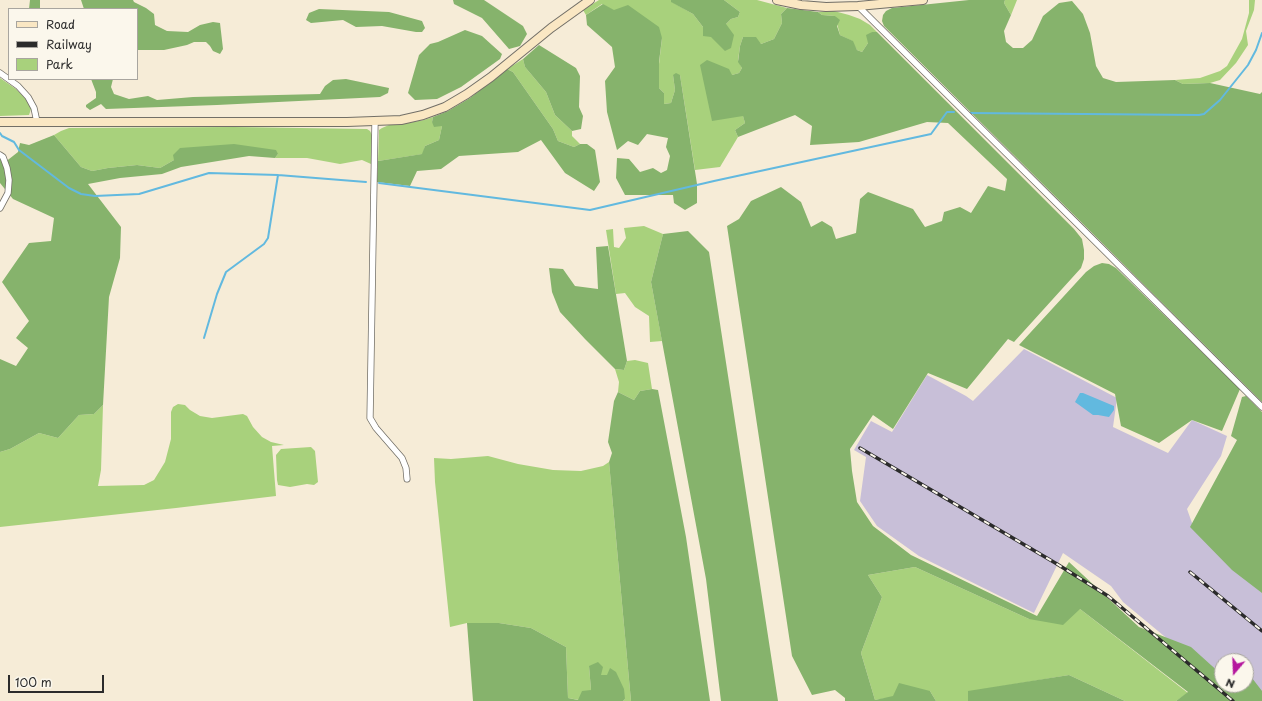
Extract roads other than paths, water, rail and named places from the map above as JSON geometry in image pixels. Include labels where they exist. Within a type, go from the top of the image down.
[{"type":"main road","points":[[0,122],[375,122],[423,115],[445,107],[467,94],[491,77],[551,28],[590,0]]},
{"type":"main road","points":[[777,0],[801,5],[826,7],[858,6],[923,0]]},
{"type":"street","points":[[858,6],[1262,407]]},
{"type":"street","points":[[10,80],[28,96],[34,108],[37,122]]},
{"type":"street","points":[[375,122],[370,418],[376,428],[402,458],[406,468],[407,479]]},
{"type":"street","points":[[0,154],[3,157],[7,168],[9,180],[8,193],[0,208]]},
{"type":"water","points":[[1080,393],[1114,406],[1114,410],[1109,417],[1093,415],[1075,402]]},
{"type":"waterway","points":[[969,113],[1204,114],[1220,100],[1248,65],[1256,50],[1262,33]]},
{"type":"waterway","points":[[379,183],[590,210],[714,181],[931,134],[947,112],[954,112]]},
{"type":"waterway","points":[[0,133],[2,136],[14,142],[19,150],[69,188],[81,194],[95,196],[139,194],[209,173],[278,175],[366,182]]},
{"type":"waterway","points":[[204,338],[217,294],[226,272],[264,244],[268,238],[278,175]]},
{"type":"railway","points":[[860,448],[1057,564],[1108,596],[1233,701]]},
{"type":"railway","points":[[1190,572],[1262,631]]}]
